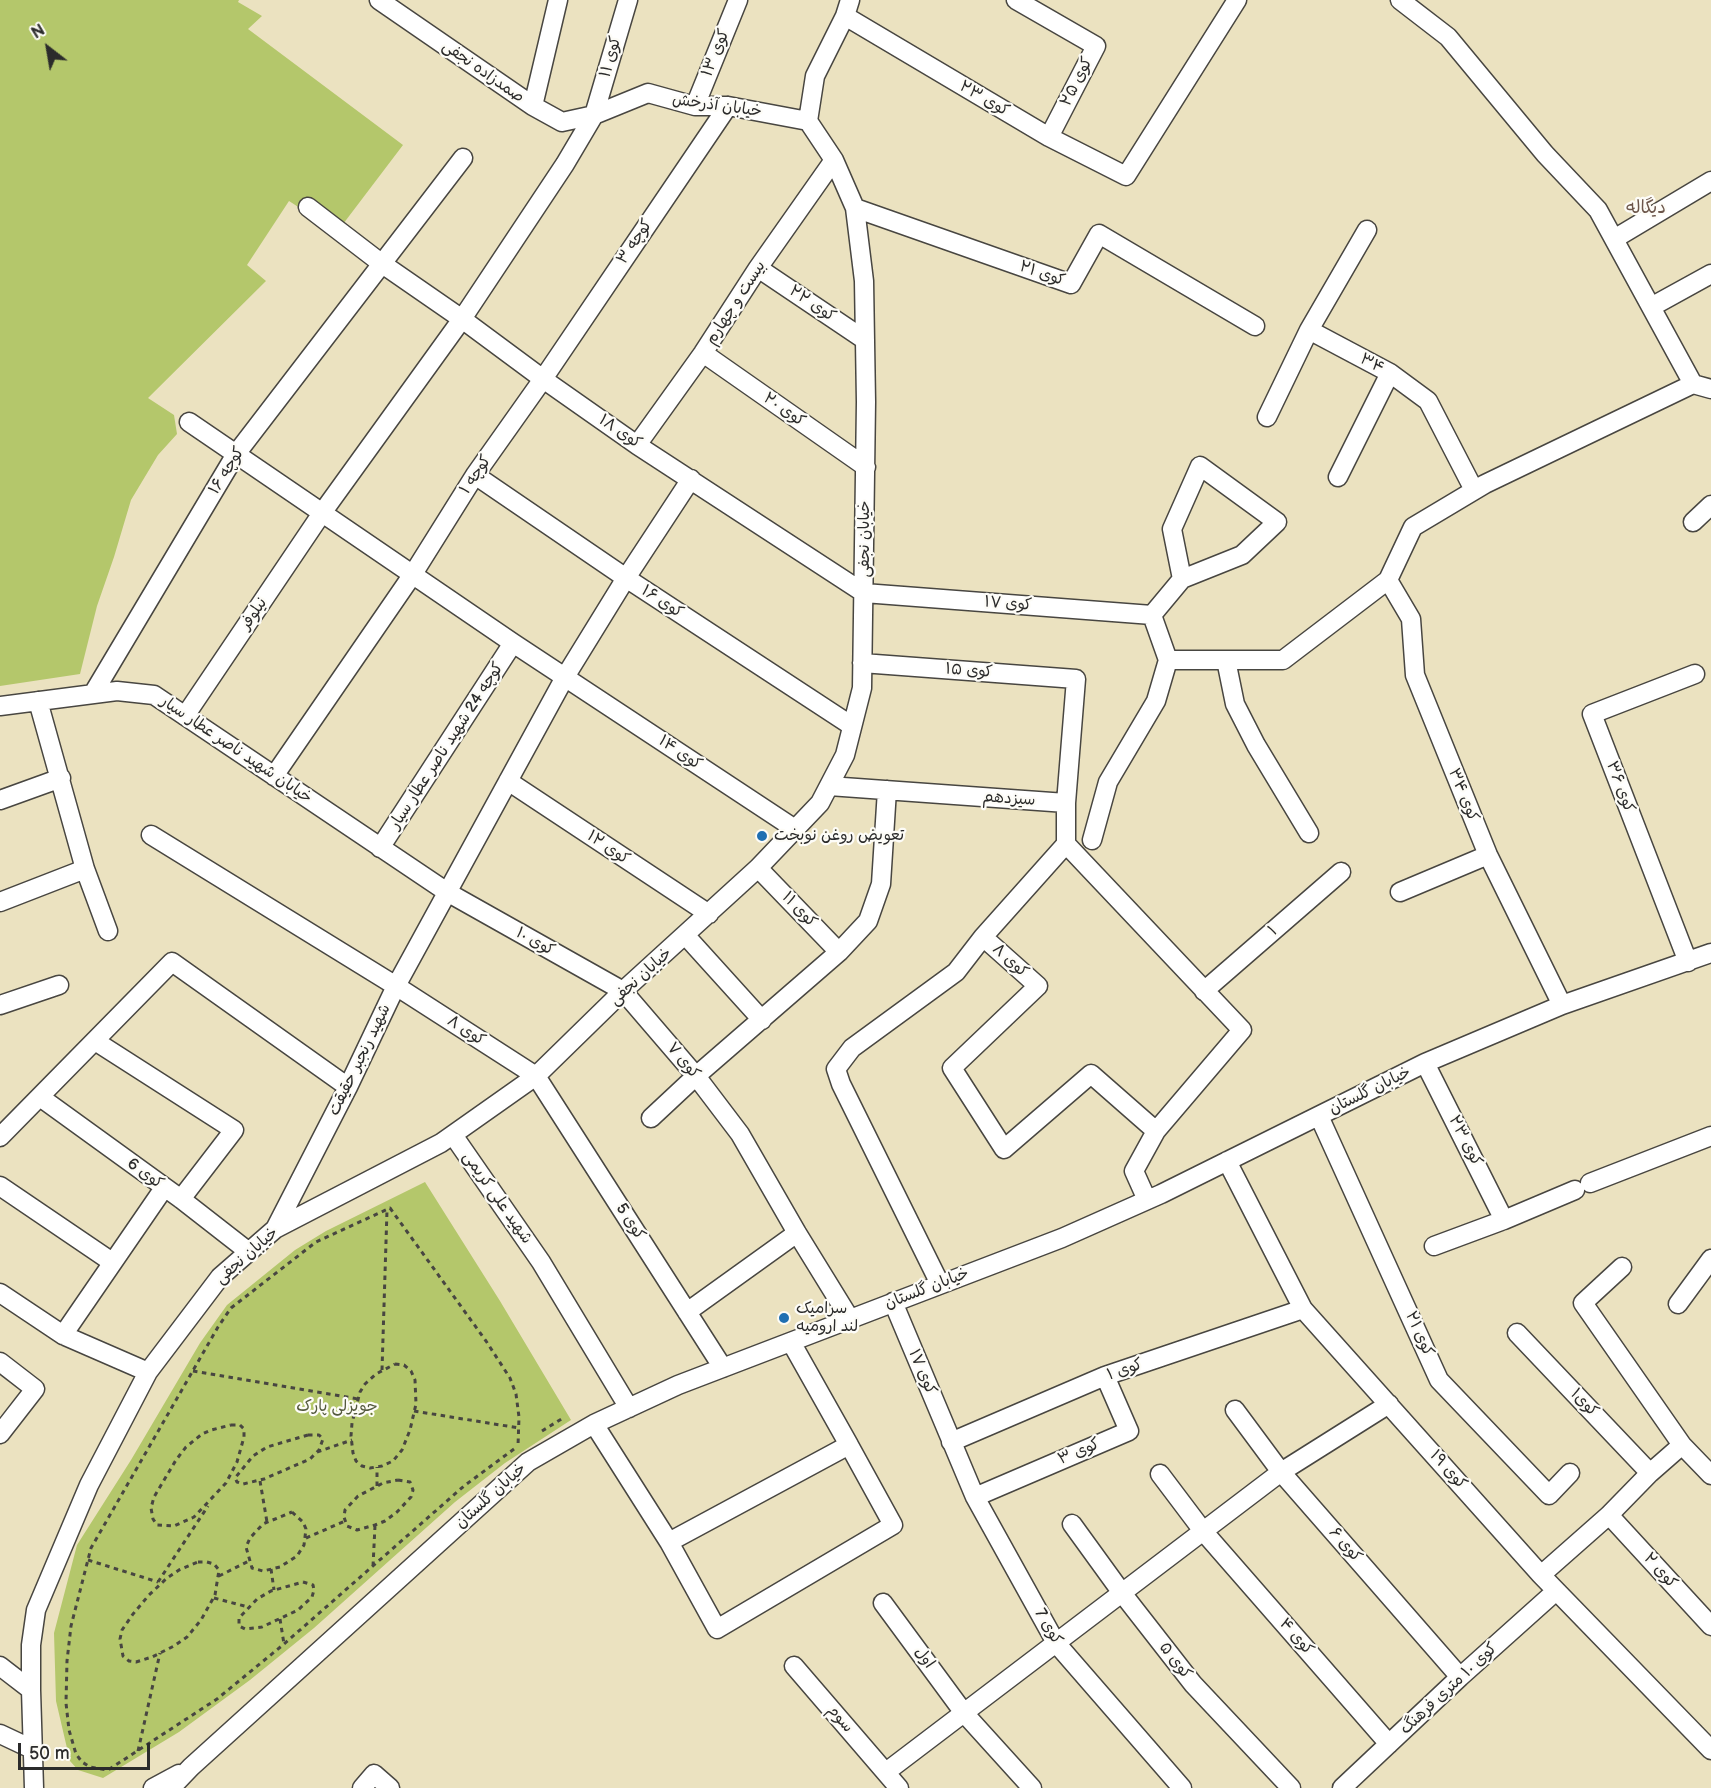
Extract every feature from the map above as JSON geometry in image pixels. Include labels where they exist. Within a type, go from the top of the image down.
[{"type":"street","name":"صمدزاده نجفی","points":[[379,0],[533,106],[562,122],[594,115]]},
{"type":"street","points":[[533,106],[558,0]]},
{"type":"street","name":"کوی ۱۱","points":[[462,319],[565,164],[594,115],[628,0]]},
{"type":"street","name":"کوی ۱۳","points":[[695,106],[738,0]]},
{"type":"street","name":"کوی ۲۵","points":[[1016,0],[1096,46],[1049,137]]},
{"type":"street","name":"کوی ۲۳","points":[[847,8],[1049,137],[1126,176],[1237,0]]},
{"type":"street","points":[[1168,660],[1283,660],[1388,580],[1413,527],[1474,490],[1702,387],[1651,307],[1598,210],[1545,154],[1448,37],[1400,0]]},
{"type":"street","points":[[808,121],[815,76],[847,8]]},
{"type":"street","name":"خیابان آذرخش","points":[[594,115],[648,93],[695,106],[728,106],[808,121]]},
{"type":"street","name":"کوچه ۳","points":[[543,379],[728,106]]},
{"type":"street","name":"خیابان نجفی","points":[[34,1788],[31,1645],[36,1610],[89,1485],[148,1372],[219,1277],[275,1229],[453,1135],[536,1076],[623,992],[758,868],[795,830],[820,803],[845,755],[862,688],[866,467],[864,281],[855,208],[834,159],[808,121]]},
{"type":"street","name":"کوچه ۱۶","points":[[94,692],[236,454],[463,158]]},
{"type":"street","name":"بیست و چهارم","points":[[637,445],[703,353],[758,268],[834,159]]},
{"type":"street","points":[[1614,239],[1711,181]]},
{"type":"street","name":"کوی ۱۸","points":[[308,207],[381,263],[637,445],[864,593]]},
{"type":"street","name":"کوی ۲۱","points":[[855,208],[1071,284],[1099,234],[1256,326]]},
{"type":"street","points":[[1267,417],[1309,330],[1367,230]]},
{"type":"street","name":"کوی ۲۲","points":[[758,268],[865,340]]},
{"type":"street","points":[[1651,307],[1711,274]]},
{"type":"street","name":"نیلوفر","points":[[185,716],[322,513],[462,319]]},
{"type":"street","name":"۳۴","points":[[1309,330],[1389,373],[1428,401],[1474,490]]},
{"type":"street","name":"کوی ۲۰","points":[[703,353],[866,467]]},
{"type":"street","points":[[1338,477],[1389,373]]},
{"type":"street","name":"کوچه ۱","points":[[274,776],[413,574],[475,475],[543,379]]},
{"type":"street","name":"کوی ۱۴","points":[[189,422],[513,643],[795,830]]},
{"type":"street","points":[[1092,840],[1108,782],[1156,701],[1168,660],[1152,615],[1182,579],[1242,555],[1277,522],[1200,466],[1172,529],[1182,579]]},
{"type":"street","name":"کوی ۱۶","points":[[475,475],[626,578],[852,726]]},
{"type":"street","name":"شهید رنجبر حقیقت","points":[[275,1229],[396,987],[565,677],[691,479]]},
{"type":"street","points":[[1694,522],[1711,505]]},
{"type":"street","name":"کوی ۳۴","points":[[1388,580],[1412,619],[1415,675],[1488,855],[1562,1005]]},
{"type":"street","name":"کوی ۱۷","points":[[864,593],[1152,615]]},
{"type":"street","name":"کوچه 24 شهید ناصر عطار سیار","points":[[380,848],[513,643]]},
{"type":"street","points":[[1226,660],[1235,704],[1256,745],[1310,833]]},
{"type":"street","name":"کوی ۱۵","points":[[862,663],[1076,679],[1065,803]]},
{"type":"street","name":"کوی ۳۶","points":[[1688,962],[1592,714],[1695,674]]},
{"type":"street","name":"خیابان شهید ناصر عطار سیار","points":[[0,706],[94,692],[117,691],[154,695],[447,892]]},
{"type":"street","points":[[38,701],[85,869],[108,931]]},
{"type":"street","points":[[0,800],[60,778]]},
{"type":"street","name":"کوی ۱۲","points":[[508,781],[709,914]]},
{"type":"street","name":"سیزدهم","points":[[829,786],[1065,803]]},
{"type":"street","points":[[651,1118],[696,1076],[840,952],[868,921],[881,884],[887,790]]},
{"type":"street","points":[[1065,803],[1066,844],[1242,1030],[1156,1131],[1134,1171],[1147,1200]]},
{"type":"street","name":"کوی ۸","points":[[151,835],[536,1076]]},
{"type":"street","points":[[940,1284],[841,1084],[836,1069],[852,1048],[956,972],[983,937],[1066,844]]},
{"type":"street","points":[[1400,892],[1488,855]]},
{"type":"street","name":"کوی ۱۱","points":[[758,868],[840,952]]},
{"type":"street","points":[[0,902],[85,869]]},
{"type":"street","name":"۱","points":[[1204,991],[1341,872]]},
{"type":"street","name":"کوی ۱۰","points":[[447,892],[623,992]]},
{"type":"street","points":[[686,936],[762,1020]]},
{"type":"street","name":"کوی ۸","points":[[983,937],[1038,986],[952,1068],[1004,1149],[1091,1074],[1156,1131]]},
{"type":"street","name":"خیابان گلستان","points":[[191,1767],[528,1462],[594,1424],[678,1385],[1062,1238],[1147,1200],[1425,1063],[1562,1005],[1711,953]]},
{"type":"street","points":[[0,1137],[172,962],[348,1087]]},
{"type":"street","points":[[0,1005],[59,985]]},
{"type":"street","name":"کوی ۷","points":[[623,992],[696,1076],[740,1134],[849,1319]]},
{"type":"street","points":[[95,1041],[234,1130],[181,1199]]},
{"type":"street","name":"کوی ۲۳","points":[[1425,1063],[1504,1220]]},
{"type":"street","name":"کوی 5","points":[[536,1076],[723,1368]]},
{"type":"street","name":"کوی 6","points":[[40,1097],[181,1199],[249,1252]]},
{"type":"street","name":"کوی ۲۱","points":[[1319,1116],[1439,1380],[1549,1495],[1570,1473]]},
{"type":"street","name":"شهید علی کریمی","points":[[453,1135],[541,1262],[629,1408]]},
{"type":"street","points":[[1434,1246],[1711,1136]]},
{"type":"street","name":"کوی ۱۹","points":[[1227,1161],[1303,1309],[1541,1575],[1711,1750]]},
{"type":"street","points":[[0,1186],[112,1262]]},
{"type":"street","points":[[63,1335],[164,1188]]},
{"type":"street","points":[[687,1312],[797,1233]]},
{"type":"street","points":[[1678,1304],[1711,1259]]},
{"type":"street","points":[[1622,1267],[1582,1303],[1682,1446],[1711,1475]]},
{"type":"street","points":[[0,1293],[63,1335],[148,1372]]},
{"type":"street","name":"کوی ۱۷","points":[[893,1302],[951,1442]]},
{"type":"street","name":"کوی ۱","points":[[951,1442],[1105,1376],[1303,1309]]},
{"type":"street","name":"کوی۱","points":[[1517,1333],[1650,1473]]},
{"type":"street","points":[[594,1424],[669,1542],[717,1629],[893,1525],[791,1342]]},
{"type":"street","points":[[0,1362],[35,1389],[0,1434]]},
{"type":"street","name":"کوی ۳","points":[[975,1497],[1129,1431],[1105,1376]]},
{"type":"street","points":[[886,1772],[1281,1472],[1389,1404]]},
{"type":"street","name":"کوی ۶","points":[[1235,1410],[1281,1472],[1460,1677]]},
{"type":"street","name":"کوی 7","points":[[951,1442],[975,1497],[1056,1643],[1182,1788]]},
{"type":"street","points":[[669,1542],[849,1445]]},
{"type":"street","points":[[1541,1575],[1682,1446]]},
{"type":"street","name":"کوی ۴","points":[[1160,1474],[1203,1531],[1389,1744]]},
{"type":"street","name":"کوی ۲","points":[[1609,1515],[1711,1626]]},
{"type":"street","name":"کوی ۵","points":[[1072,1524],[1193,1684],[1291,1788]]},
{"type":"street","name":"کوی ۱۰ متری فرهنگ","points":[[1342,1788],[1556,1590]]},
{"type":"street","name":"اول","points":[[883,1603],[964,1713],[1032,1788]]},
{"type":"street","points":[[0,1666],[31,1690]]},
{"type":"street","name":"سوم","points":[[794,1666],[899,1788]]},
{"type":"street","points":[[0,1734],[32,1749]]},
{"type":"street","points":[[153,1788],[191,1767]]},
{"type":"street","points":[[171,1788],[191,1767]]},
{"type":"street","points":[[368,1781],[390,1788]]},
{"type":"path","points":[[518,1446],[516,1394],[510,1378],[390,1208],[316,1242],[231,1308],[91,1548],[71,1626],[68,1650],[66,1703],[71,1742],[76,1754],[90,1767],[105,1770],[138,1752],[217,1699],[284,1644],[464,1486],[499,1458],[527,1441]]},
{"type":"path","points":[[382,1370],[387,1210]]},
{"type":"path","points":[[395,1364],[404,1365],[411,1371],[415,1380],[414,1411],[402,1450],[393,1461],[377,1467],[362,1466],[356,1461],[352,1423],[358,1399],[365,1384],[382,1370],[395,1364]]},
{"type":"path","points":[[193,1371],[358,1399]]},
{"type":"path","points":[[414,1411],[519,1428]]},
{"type":"path","points":[[536,1435],[563,1418]]},
{"type":"path","points":[[159,1583],[179,1570],[198,1562],[214,1564],[219,1570],[214,1598],[201,1620],[187,1637],[160,1653],[136,1662],[129,1661],[123,1656],[120,1639],[122,1630],[159,1583],[216,1494],[226,1483],[237,1462],[244,1437],[244,1428],[240,1425],[211,1430],[186,1447],[154,1497],[151,1508],[153,1519],[157,1525],[164,1526],[184,1522],[204,1508],[216,1494]]},
{"type":"path","points":[[319,1435],[323,1439],[316,1453],[296,1466],[260,1480],[243,1484],[237,1482],[235,1478],[253,1456],[267,1447],[288,1440],[319,1435]]},
{"type":"path","points":[[316,1453],[352,1440]]},
{"type":"path","points":[[376,1486],[377,1467]]},
{"type":"path","points":[[260,1480],[267,1522]]},
{"type":"path","points":[[399,1480],[410,1482],[413,1490],[411,1497],[385,1521],[352,1529],[345,1521],[345,1510],[358,1496],[376,1486],[399,1480]]},
{"type":"path","points":[[292,1512],[303,1522],[306,1538],[297,1556],[289,1563],[257,1571],[249,1562],[246,1547],[257,1530],[267,1522],[292,1512]]},
{"type":"path","points":[[306,1538],[345,1521]]},
{"type":"path","points":[[373,1566],[375,1525]]},
{"type":"path","points":[[88,1560],[159,1583]]},
{"type":"path","points":[[219,1576],[249,1562]]},
{"type":"path","points":[[271,1569],[274,1590]]},
{"type":"path","points":[[303,1582],[313,1585],[312,1597],[298,1610],[262,1627],[245,1629],[239,1626],[239,1618],[248,1607],[274,1590],[303,1582]]},
{"type":"path","points":[[214,1598],[248,1607]]},
{"type":"path","points":[[280,1619],[284,1644]]},
{"type":"path","points":[[138,1752],[160,1653]]},
{"type":"green space","points":[[0,0],[239,0],[238,2],[262,16],[248,29],[403,145],[337,232],[289,201],[247,265],[266,281],[148,398],[174,415],[177,434],[158,455],[131,500],[97,606],[80,674],[0,686]]},
{"type":"green space","name":"جویزلی پارک","points":[[425,1182],[571,1420],[505,1463],[455,1502],[314,1628],[250,1680],[179,1732],[103,1778],[78,1770],[70,1761],[56,1701],[54,1633],[77,1545],[131,1460],[200,1343],[227,1305],[295,1250],[326,1231]]},
{"type":"place","name":"تعویض روغن نوبخت","points":[[762,836]]},
{"type":"place","name":"سرامیک لند ارومیه","points":[[784,1318]]},
{"type":"district","name":"دیگاله","points":[[1646,208]]}]
